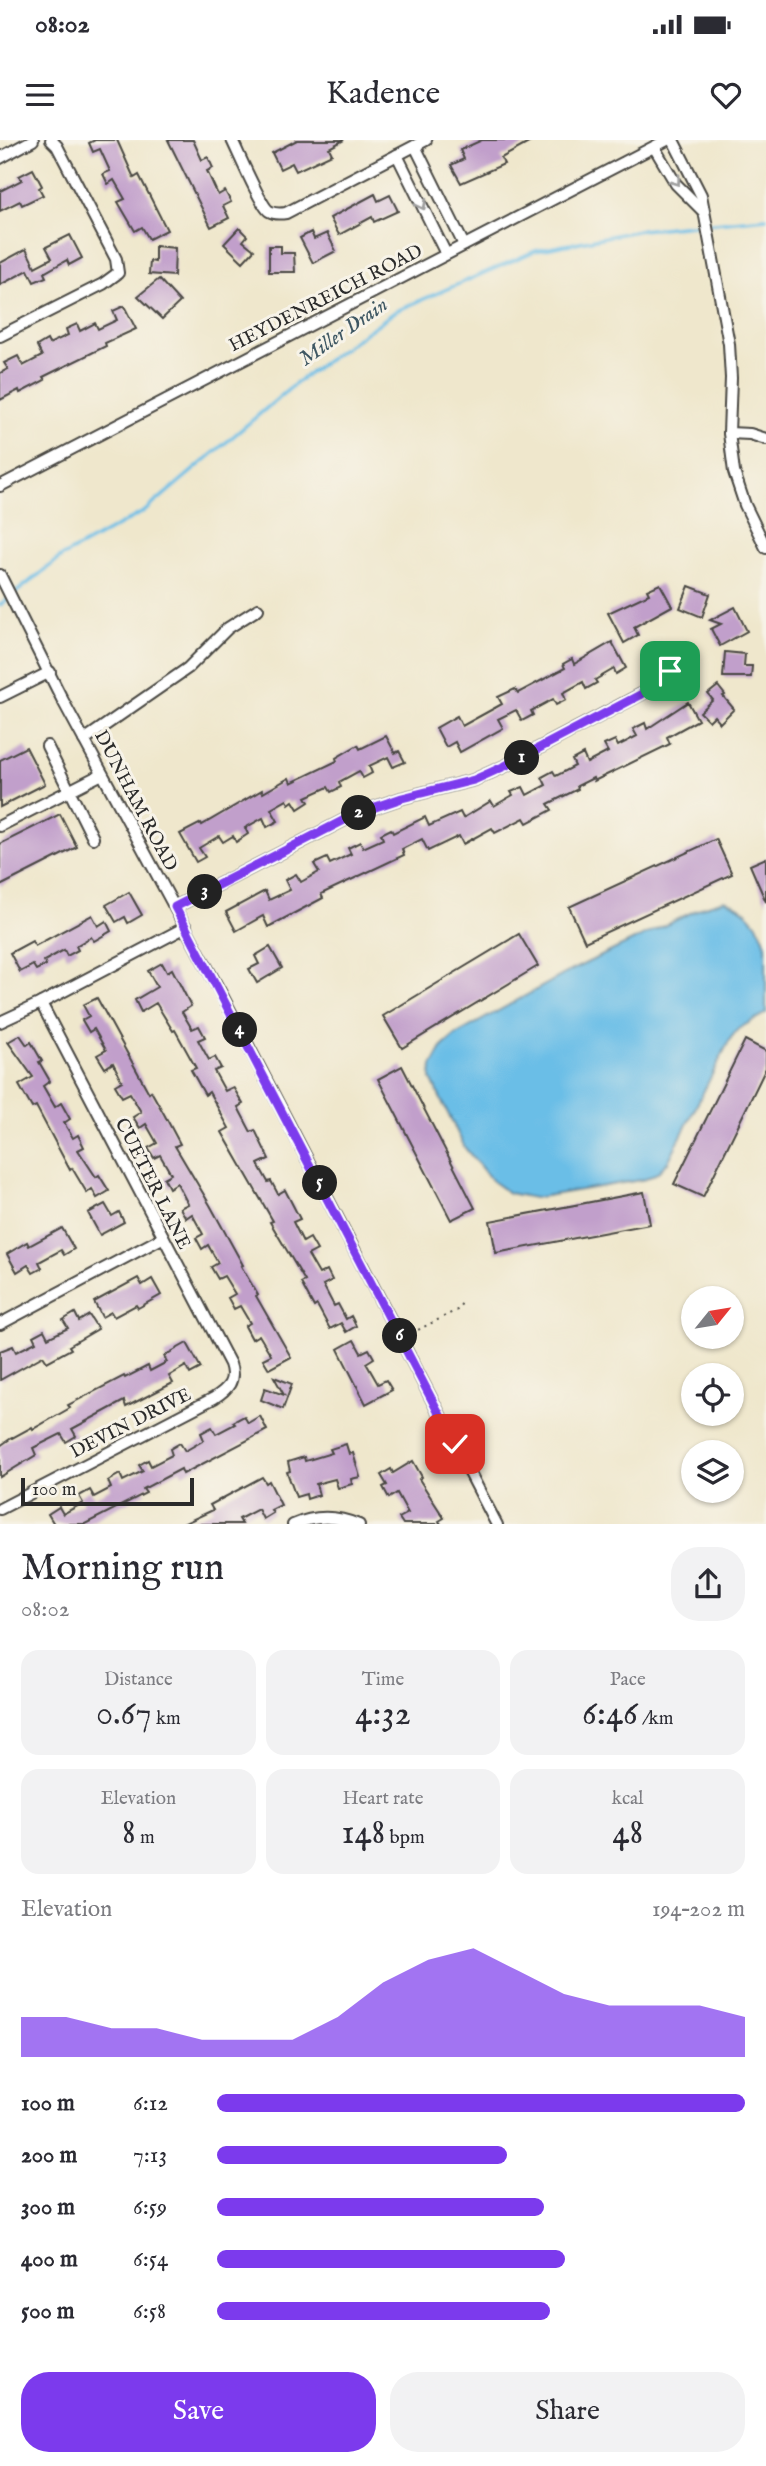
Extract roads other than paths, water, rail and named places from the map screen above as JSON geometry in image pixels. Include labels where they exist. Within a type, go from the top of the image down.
[{"type":"street","points":[[0,158],[33,140]]},
{"type":"street","points":[[0,336],[103,284],[118,273],[116,259],[57,146],[51,140]]},
{"type":"street","points":[[232,140],[262,202],[271,212],[286,213],[426,140]]},
{"type":"street","name":"HEYDENREICH ROAD","points":[[0,486],[667,140]]},
{"type":"street","points":[[673,140],[699,187],[729,344],[730,451],[739,490],[766,548]]},
{"type":"street","points":[[415,146],[464,245]]},
{"type":"street","points":[[654,146],[676,184],[703,211]]},
{"type":"street","points":[[397,156],[446,254]]},
{"type":"street","points":[[729,433],[750,434],[766,439]]},
{"type":"street","name":"DUNHAM ROAD","points":[[0,575],[84,740],[186,927],[497,1524]]},
{"type":"street","points":[[84,740],[188,668],[228,628],[258,610]]},
{"type":"street","points":[[175,907],[358,813],[402,798],[474,780],[505,766],[651,689],[677,662]]},
{"type":"street","points":[[0,697],[50,672]]},
{"type":"street","points":[[47,746],[93,838]]},
{"type":"street","points":[[0,826],[102,774]]},
{"type":"street","points":[[0,1022],[186,927]]},
{"type":"street","name":"CUETER LANE","points":[[41,1003],[230,1364],[233,1379]]},
{"type":"street","points":[[0,1324],[162,1238]]},
{"type":"street","name":"DEVIN DRIVE","points":[[0,1508],[214,1398],[228,1388],[233,1379]]},
{"type":"street","points":[[293,1524],[318,1517],[359,1524]]},
{"type":"water","points":[[724,900],[751,917],[764,938],[766,1013],[738,1029],[730,1039],[668,1162],[646,1179],[534,1198],[509,1193],[492,1181],[465,1148],[431,1079],[432,1066],[443,1046],[457,1034],[572,970],[705,906]]},
{"type":"waterway","name":"Miller Drain","points":[[0,605],[61,557],[145,511],[301,379],[396,311],[535,251],[640,230],[766,218]]}]
